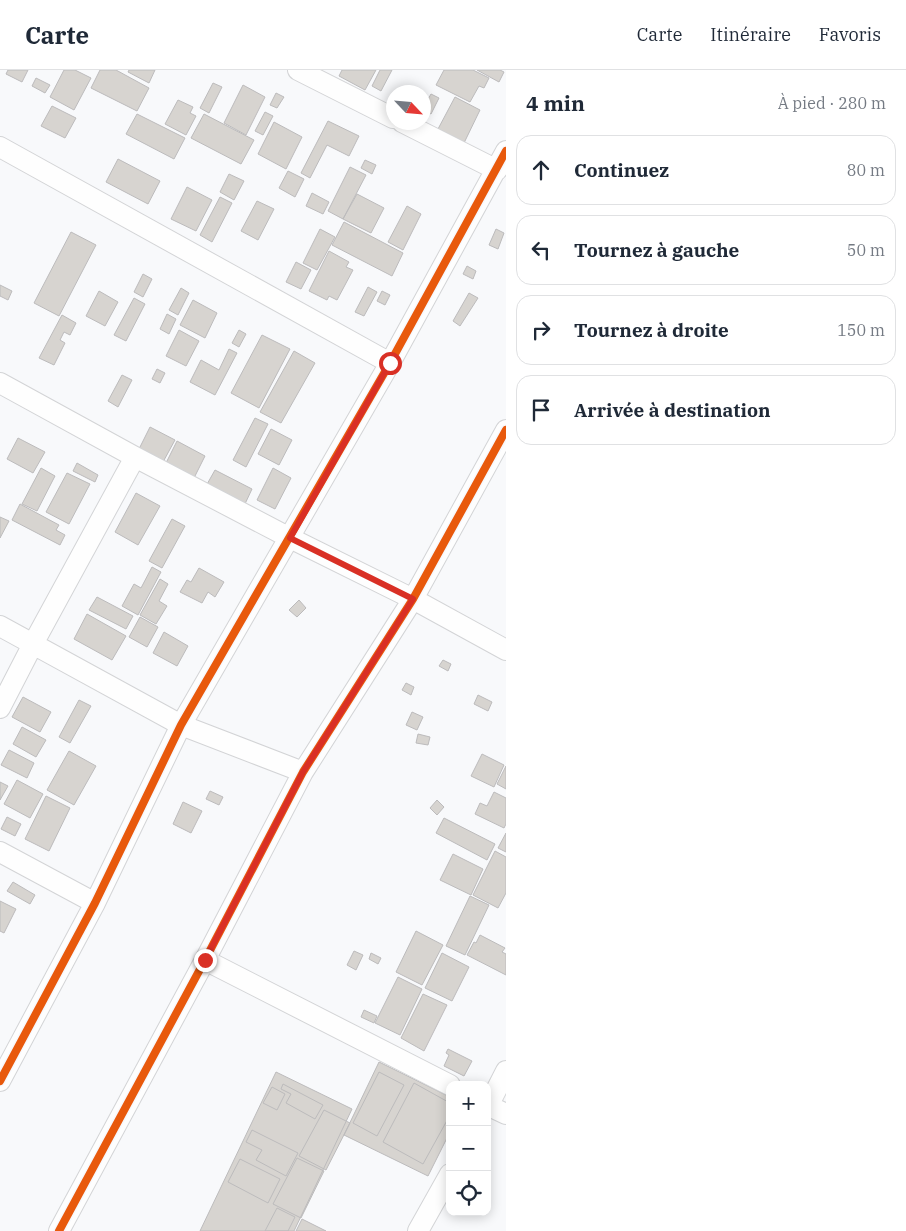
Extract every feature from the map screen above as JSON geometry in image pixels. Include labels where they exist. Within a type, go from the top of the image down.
[{"type":"street","points":[[298,70],[386,114]]},
{"type":"street","points":[[418,130],[497,170]]},
{"type":"street","points":[[0,147],[390,363]]},
{"type":"street","points":[[0,1081],[95,903],[181,725],[390,363],[506,151]]},
{"type":"street","points":[[0,383],[135,457],[290,538],[413,599],[506,650]]},
{"type":"street","points":[[58,1231],[205,960],[303,772],[413,599],[506,430]]},
{"type":"street","points":[[0,708],[135,457]]},
{"type":"street","points":[[0,626],[181,725],[303,772]]},
{"type":"street","points":[[0,852],[95,903]]},
{"type":"street","points":[[205,960],[446,1083]]},
{"type":"street","points":[[492,1108],[506,1071]]},
{"type":"street","points":[[418,1231],[446,1181]]},
{"type":"building","points":[[8,70],[28,70],[22,82],[6,74]]},
{"type":"building","points":[[64,70],[75,70],[91,78],[74,110],[50,97]]},
{"type":"building","points":[[100,70],[116,70],[149,88],[137,111],[91,88]]},
{"type":"building","points":[[129,70],[155,70],[149,83],[128,72]]},
{"type":"building","points":[[342,70],[376,70],[365,90],[339,76]]},
{"type":"building","points":[[380,70],[392,70],[381,91],[372,86]]},
{"type":"building","points":[[444,70],[473,70],[489,78],[484,88],[479,86],[470,102],[436,85]]},
{"type":"building","points":[[477,70],[500,70],[504,72],[499,82]]},
{"type":"building","points":[[36,78],[50,85],[45,93],[32,86]]},
{"type":"building","points":[[213,83],[222,87],[209,113],[200,108]]},
{"type":"building","points":[[243,85],[265,97],[246,135],[224,123]]},
{"type":"building","points":[[276,93],[284,97],[277,108],[270,105]]},
{"type":"building","points":[[431,94],[439,98],[431,114]]},
{"type":"building","points":[[455,97],[480,110],[464,143],[438,129]]},
{"type":"building","points":[[178,100],[193,107],[190,113],[196,116],[186,135],[165,124]]},
{"type":"building","points":[[52,106],[76,118],[65,138],[41,126]]},
{"type":"building","points":[[265,112],[273,116],[263,135],[255,131]]},
{"type":"building","points":[[137,114],[185,138],[174,159],[126,134]]},
{"type":"building","points":[[204,114],[254,140],[241,164],[191,138]]},
{"type":"building","points":[[328,121],[359,136],[349,156],[327,145],[310,178],[301,173]]},
{"type":"building","points":[[274,122],[302,137],[286,169],[258,154]]},
{"type":"building","points":[[118,159],[160,181],[148,204],[106,182]]},
{"type":"building","points":[[365,160],[376,165],[372,174],[361,168]]},
{"type":"building","points":[[350,167],[366,175],[343,219],[328,211]]},
{"type":"building","points":[[288,171],[304,179],[295,197],[279,188]]},
{"type":"building","points":[[229,174],[244,181],[234,200],[220,192]]},
{"type":"building","points":[[187,187],[212,200],[196,231],[171,219]]},
{"type":"building","points":[[312,193],[329,202],[323,214],[306,206]]},
{"type":"building","points":[[357,194],[384,208],[371,233],[343,219]]},
{"type":"building","points":[[220,197],[232,203],[212,242],[200,235]]},
{"type":"building","points":[[257,201],[274,209],[258,240],[241,231]]},
{"type":"building","points":[[407,206],[421,214],[403,250],[388,242]]},
{"type":"building","points":[[344,222],[403,253],[392,276],[332,245]]},
{"type":"building","points":[[320,229],[335,237],[317,270],[303,263]]},
{"type":"building","points":[[496,229],[504,233],[498,249],[489,245]]},
{"type":"building","points":[[71,232],[96,245],[59,316],[34,303]]},
{"type":"building","points":[[329,251],[349,262],[346,267],[353,270],[337,300],[329,296],[327,300],[309,291]]},
{"type":"building","points":[[296,262],[311,270],[301,289],[286,282]]},
{"type":"building","points":[[467,266],[476,271],[473,279],[463,274]]},
{"type":"building","points":[[143,274],[152,279],[143,297],[134,292]]},
{"type":"building","points":[[0,285],[12,291],[8,300],[0,296]]},
{"type":"building","points":[[368,287],[377,292],[364,316],[355,312]]},
{"type":"building","points":[[181,288],[189,293],[178,315],[169,310]]},
{"type":"building","points":[[99,291],[118,302],[105,326],[86,316]]},
{"type":"building","points":[[382,291],[390,295],[385,305],[377,301]]},
{"type":"building","points":[[469,293],[478,298],[460,326],[453,321]]},
{"type":"building","points":[[134,298],[145,304],[126,341],[114,335]]},
{"type":"building","points":[[193,300],[217,313],[205,338],[180,325]]},
{"type":"building","points":[[167,314],[176,319],[169,334],[160,329]]},
{"type":"building","points":[[62,315],[76,323],[70,335],[64,332],[60,340],[65,343],[54,365],[39,358]]},
{"type":"building","points":[[179,330],[199,341],[186,366],[166,356]]},
{"type":"building","points":[[239,330],[246,334],[239,347],[232,343]]},
{"type":"building","points":[[262,335],[290,349],[259,408],[231,393]]},
{"type":"building","points":[[229,349],[237,353],[215,395],[190,382],[201,360],[219,370]]},
{"type":"building","points":[[294,351],[315,363],[281,423],[260,412]]},
{"type":"building","points":[[157,369],[165,373],[160,383],[152,379]]},
{"type":"building","points":[[122,375],[132,380],[118,407],[108,401]]},
{"type":"building","points":[[255,418],[268,424],[246,467],[233,460]]},
{"type":"building","points":[[150,427],[175,440],[163,462],[139,449]]},
{"type":"building","points":[[271,429],[292,440],[279,465],[258,454]]},
{"type":"building","points":[[18,438],[45,452],[33,473],[7,459]]},
{"type":"building","points":[[177,441],[205,456],[194,478],[166,463]]},
{"type":"building","points":[[77,463],[98,475],[95,482],[73,471]]},
{"type":"building","points":[[41,468],[55,476],[37,511],[22,504]]},
{"type":"building","points":[[273,468],[291,478],[275,509],[257,500]]},
{"type":"building","points":[[215,470],[252,489],[244,506],[206,486]]},
{"type":"building","points":[[67,473],[90,484],[69,524],[46,512]]},
{"type":"building","points":[[136,493],[160,506],[138,545],[115,532]]},
{"type":"building","points":[[20,504],[59,525],[56,530],[65,535],[60,545],[12,520]]},
{"type":"building","points":[[0,517],[9,521],[0,538]]},
{"type":"building","points":[[172,519],[185,526],[162,568],[149,561]]},
{"type":"building","points":[[152,567],[161,572],[138,615],[122,606],[134,584],[141,588]]},
{"type":"building","points":[[199,568],[224,582],[215,597],[208,592],[202,603],[180,592],[187,580],[191,582]]},
{"type":"building","points":[[160,579],[168,584],[159,601],[167,606],[156,624],[140,615]]},
{"type":"building","points":[[97,597],[133,616],[126,629],[89,610]]},
{"type":"building","points":[[299,600],[306,608],[297,617],[289,610]]},
{"type":"building","points":[[87,614],[126,636],[112,660],[74,639]]},
{"type":"building","points":[[140,617],[158,627],[147,647],[129,637]]},
{"type":"building","points":[[164,632],[188,646],[177,666],[153,653]]},
{"type":"building","points":[[443,660],[451,664],[448,671],[439,666]]},
{"type":"building","points":[[406,683],[414,687],[411,695],[402,690]]},
{"type":"building","points":[[478,695],[492,702],[488,711],[474,704]]},
{"type":"building","points":[[23,697],[51,712],[40,732],[12,717]]},
{"type":"building","points":[[79,700],[91,706],[70,743],[59,737]]},
{"type":"building","points":[[412,712],[423,717],[417,730],[406,725]]},
{"type":"building","points":[[22,727],[46,740],[36,757],[13,744]]},
{"type":"building","points":[[418,734],[430,737],[428,745],[416,743]]},
{"type":"building","points":[[9,750],[34,763],[27,778],[1,765]]},
{"type":"building","points":[[69,751],[96,766],[74,805],[47,790]]},
{"type":"building","points":[[482,754],[504,765],[494,787],[471,776]]},
{"type":"building","points":[[506,766],[506,789],[497,784]]},
{"type":"building","points":[[17,780],[43,794],[30,818],[4,804]]},
{"type":"building","points":[[0,782],[8,786],[0,800]]},
{"type":"building","points":[[210,791],[223,797],[219,805],[206,799]]},
{"type":"building","points":[[494,792],[506,798],[506,824],[504,828],[475,814],[480,803],[487,806]]},
{"type":"building","points":[[46,796],[70,808],[49,851],[25,839]]},
{"type":"building","points":[[437,800],[444,807],[437,815],[430,808]]},
{"type":"building","points":[[183,802],[202,811],[191,833],[173,824]]},
{"type":"building","points":[[7,817],[21,824],[15,836],[1,829]]},
{"type":"building","points":[[444,818],[495,844],[487,860],[436,833]]},
{"type":"building","points":[[506,833],[506,852],[498,848]]},
{"type":"building","points":[[495,851],[506,857],[506,893],[498,908],[473,895]]},
{"type":"building","points":[[453,854],[483,869],[471,895],[440,880]]},
{"type":"building","points":[[13,882],[35,895],[30,904],[7,891]]},
{"type":"building","points":[[470,896],[489,905],[465,955],[446,946]]},
{"type":"building","points":[[0,901],[16,909],[4,933],[0,931]]},
{"type":"building","points":[[416,931],[443,945],[422,985],[396,972]]},
{"type":"building","points":[[480,935],[505,948],[502,952],[506,954],[506,975],[467,955]]},
{"type":"building","points":[[354,951],[363,955],[356,970],[347,965]]},
{"type":"building","points":[[371,953],[381,958],[378,964],[369,959]]},
{"type":"building","points":[[442,953],[469,967],[452,1001],[425,988]]},
{"type":"building","points":[[398,977],[422,989],[400,1035],[375,1023]]},
{"type":"building","points":[[423,994],[447,1005],[424,1051],[401,1038]]},
{"type":"building","points":[[364,1010],[377,1016],[374,1023],[361,1017]]},
{"type":"building","points":[[448,1049],[472,1061],[464,1076],[444,1066],[449,1055],[446,1053]]},
{"type":"building","points":[[379,1062],[446,1095],[446,1140],[428,1176],[344,1135]]},
{"type":"building","points":[[276,1072],[352,1109],[294,1231],[200,1231]]},
{"type":"building","points":[[379,1072],[404,1085],[377,1136],[353,1123]]},
{"type":"building","points":[[414,1083],[446,1101],[446,1122],[423,1164],[383,1142]]},
{"type":"building","points":[[283,1084],[323,1105],[315,1119],[286,1103],[291,1094],[281,1089]]},
{"type":"building","points":[[272,1087],[285,1094],[277,1110],[263,1103]]},
{"type":"building","points":[[324,1110],[350,1123],[326,1170],[299,1156]]},
{"type":"building","points":[[252,1130],[298,1153],[286,1176],[256,1160],[262,1150],[246,1142]]},
{"type":"building","points":[[297,1158],[324,1171],[301,1218],[273,1204]]},
{"type":"building","points":[[240,1159],[280,1179],[268,1203],[228,1182]]},
{"type":"building","points":[[277,1208],[295,1217],[288,1231],[265,1231]]},
{"type":"building","points":[[302,1219],[326,1231],[296,1231]]},
{"type":"cycle path","points":[[0,1081],[95,903],[181,725],[390,363],[506,151]]},
{"type":"cycle path","points":[[59,1231],[205,960],[303,772],[413,599],[506,430]]},
{"type":"route","points":[[205,960],[303,772],[413,599],[290,538],[390,363]]}]
